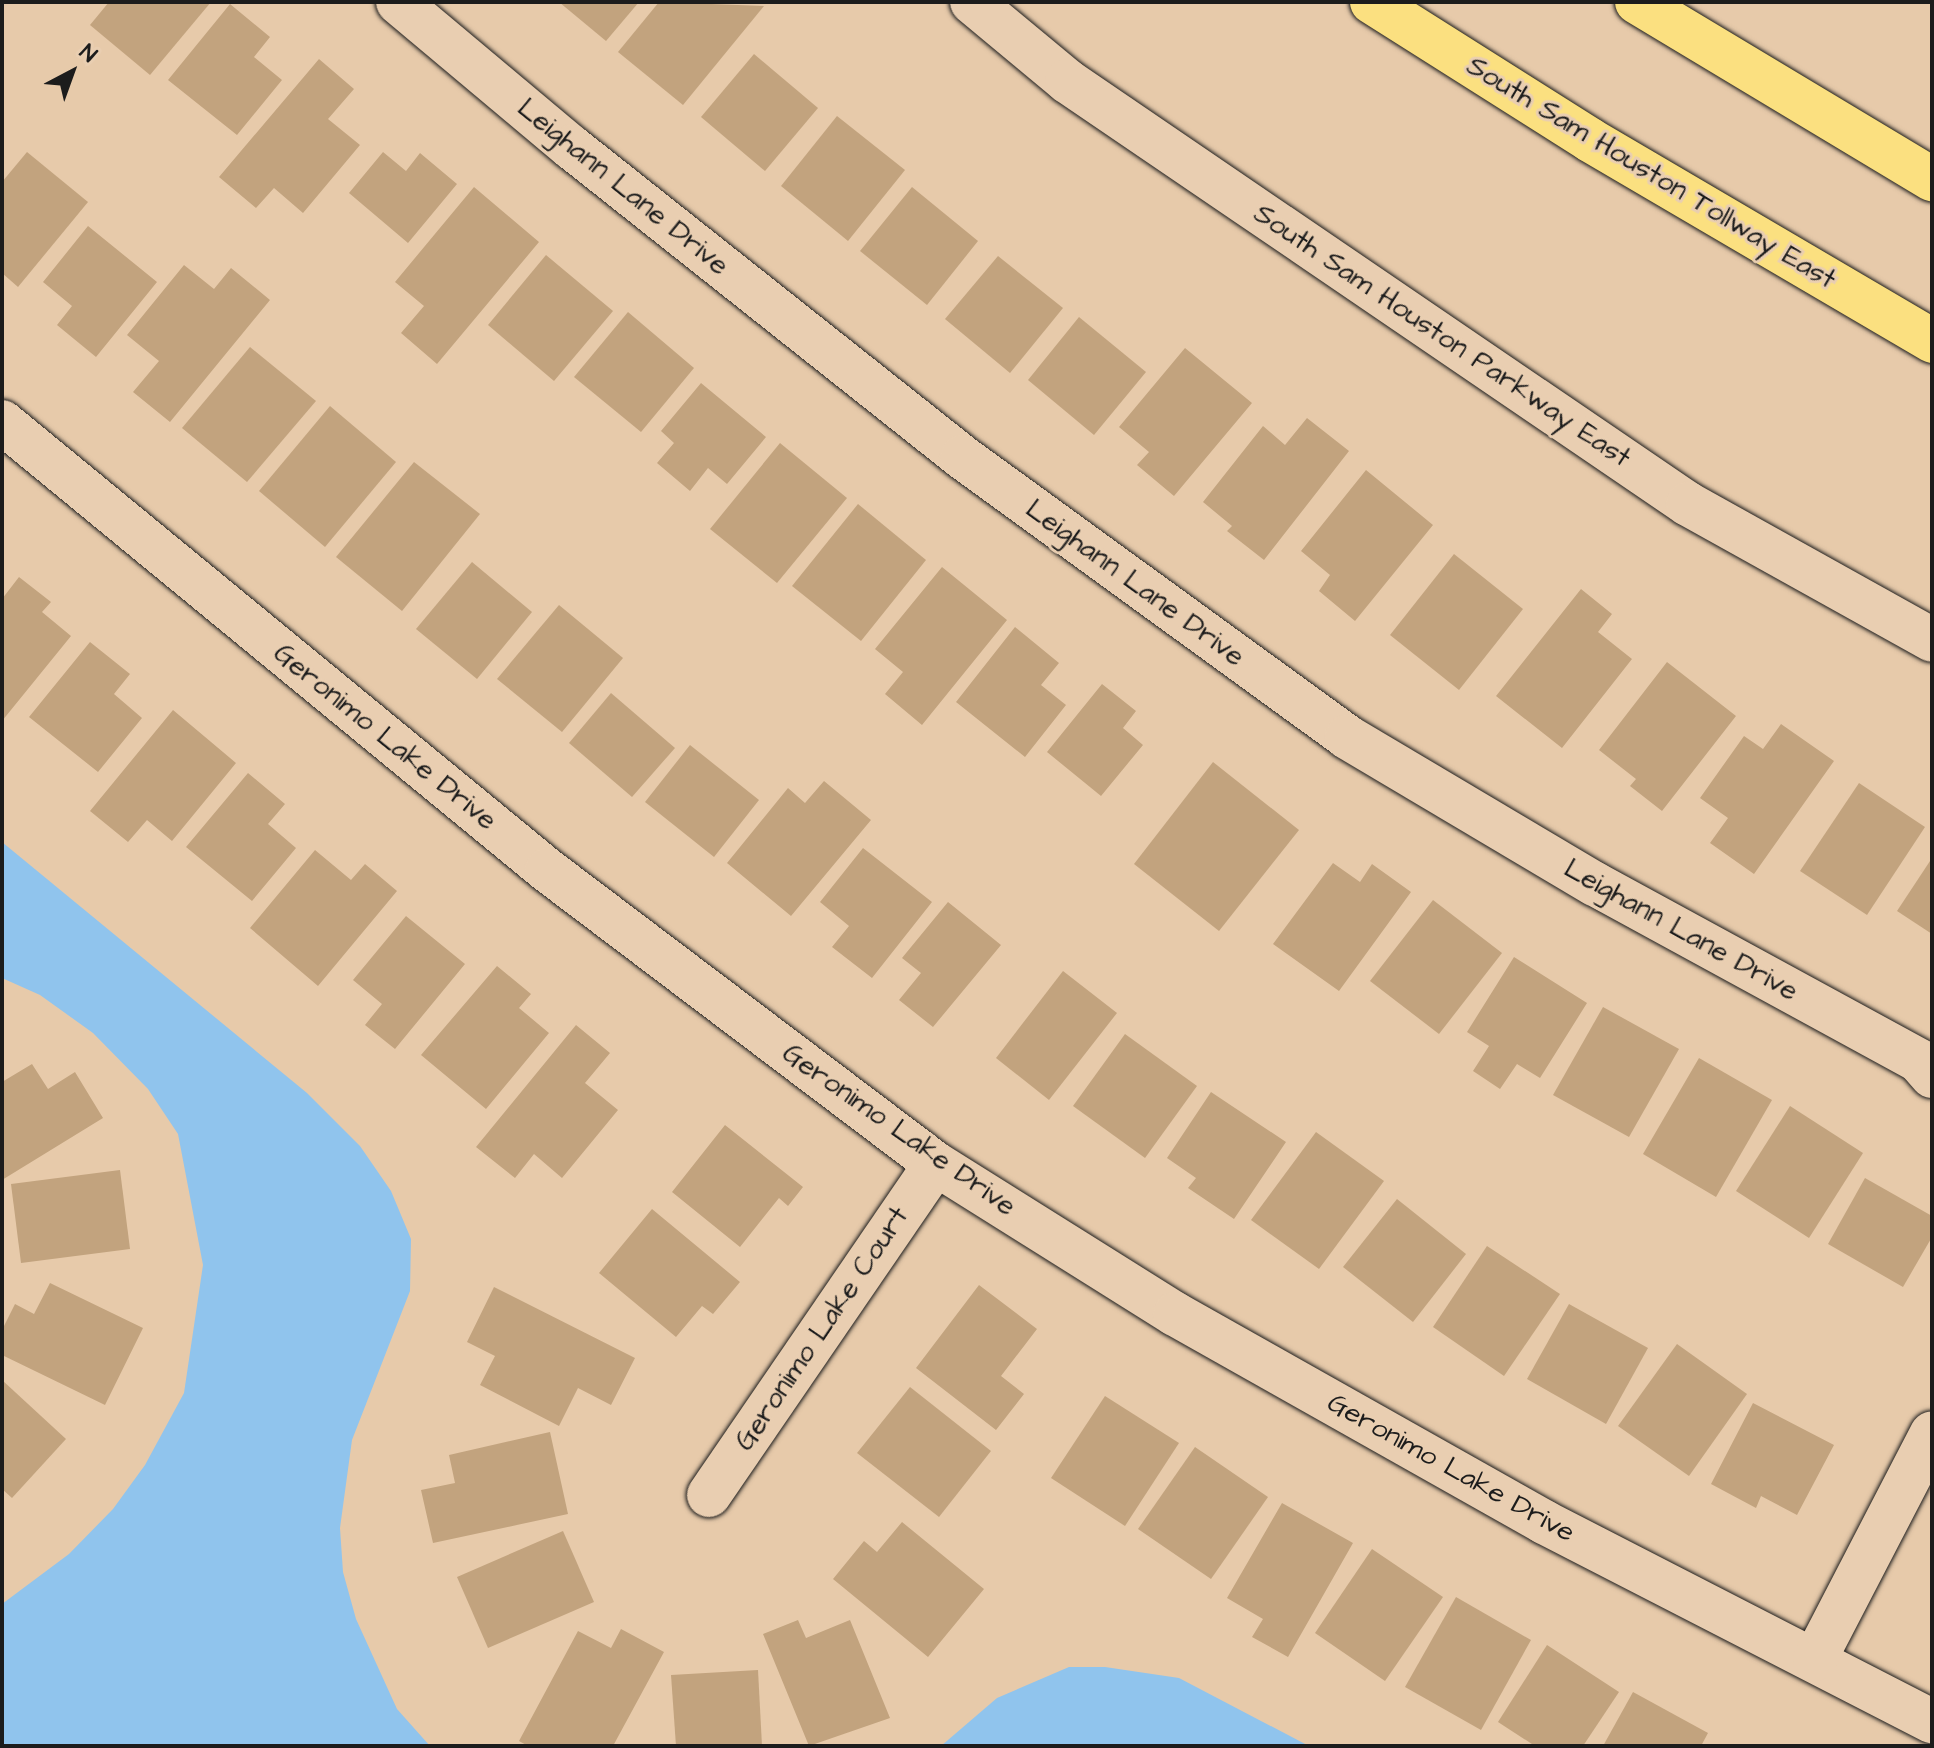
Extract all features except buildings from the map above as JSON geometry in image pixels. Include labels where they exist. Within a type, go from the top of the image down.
[{"type":"highway","name":"South Sam Houston Tollway East","points":[[1372,2],[1590,140],[1932,341]]},
{"type":"highway","points":[[1637,2],[1932,179]]},
{"type":"street","name":"Leighann Lane Drive","points":[[398,2],[571,147],[962,457],[1347,737],[1595,884],[1919,1061],[1932,1076]]},
{"type":"street","name":"South Sam Houston Parkway East","points":[[972,2],[1067,81],[1688,504],[1932,640]]},
{"type":"street","name":"Geronimo Lake Drive","points":[[2,422],[547,870],[936,1164],[1175,1314],[1544,1522],[1932,1721]]},
{"type":"street","name":"Geronimo Lake Court","points":[[709,1495],[936,1164]]},
{"type":"street","points":[[1815,1659],[1932,1433]]},
{"type":"water","points":[[2,842],[307,1093],[360,1146],[391,1191],[411,1239],[410,1291],[352,1440],[340,1528],[343,1572],[356,1619],[397,1709],[430,1746],[2,1746],[2,1604],[69,1554],[113,1509],[145,1465],[184,1393],[203,1265],[178,1134],[148,1089],[93,1033],[40,995],[2,978]]},
{"type":"water","points":[[1069,1667],[1105,1667],[1179,1678],[1309,1746],[941,1746],[997,1698]]}]
